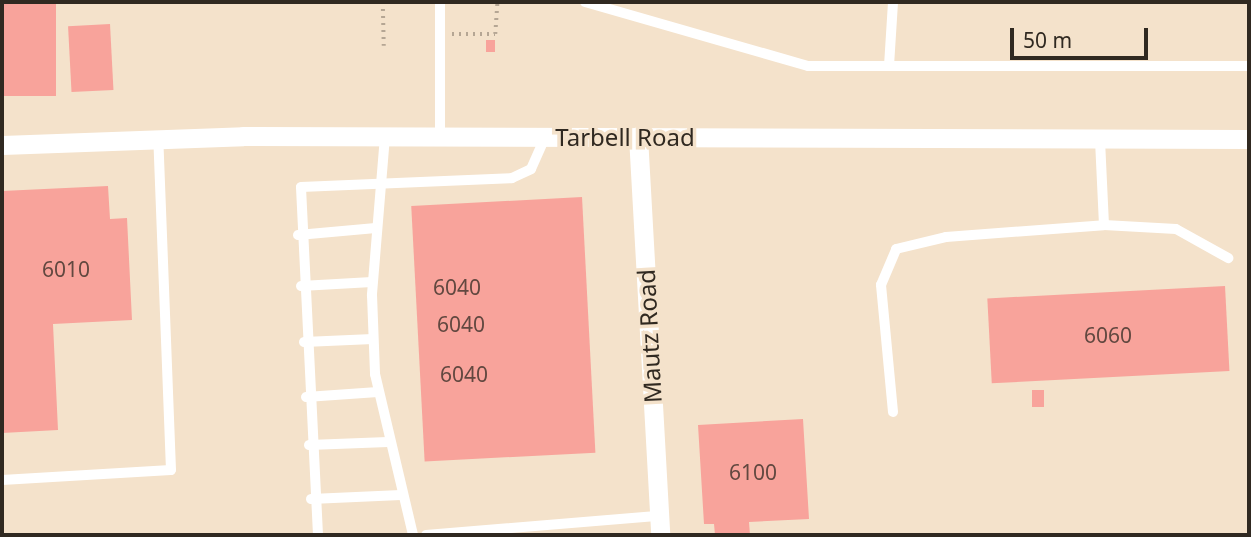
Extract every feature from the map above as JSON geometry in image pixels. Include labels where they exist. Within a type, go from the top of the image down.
[{"type":"street","name":"Tarbell Road","points":[[2,145],[158,138],[385,136],[1249,139]]},
{"type":"street","name":"Mautz Road","points":[[638,136],[659,525]]},
{"type":"lane","points":[[440,2],[440,136]]},
{"type":"lane","points":[[585,2],[808,66],[1249,66]]},
{"type":"lane","points":[[889,66],[892,2]]},
{"type":"lane","points":[[385,136],[372,282],[373,339],[378,392],[388,442],[413,535]]},
{"type":"lane","points":[[318,535],[311,499],[306,397],[299,235],[301,187],[381,181],[512,178],[531,169],[545,136]]},
{"type":"lane","points":[[2,480],[171,470],[158,138]]},
{"type":"lane","points":[[1100,139],[1104,225]]},
{"type":"lane","points":[[892,412],[881,285],[896,249],[946,237],[1104,225],[1176,229],[1228,258]]},
{"type":"lane","points":[[299,235],[376,229]]},
{"type":"lane","points":[[301,286],[372,282]]},
{"type":"lane","points":[[304,342],[373,339]]},
{"type":"lane","points":[[306,397],[378,392]]},
{"type":"lane","points":[[309,445],[388,442]]},
{"type":"lane","points":[[311,499],[401,495]]},
{"type":"lane","points":[[426,535],[659,525]]},
{"type":"path","points":[[383,2],[384,46]]},
{"type":"path","points":[[439,34],[495,34],[497,2]]},
{"type":"building","points":[[2,2],[56,2],[56,96],[2,96]]},
{"type":"building","points":[[110,24],[113,90],[72,92],[68,26]]},
{"type":"building","points":[[486,40],[495,40],[495,52],[486,52]]},
{"type":"building","points":[[108,186],[110,219],[127,218],[132,320],[53,324],[58,430],[2,433],[2,191]]},
{"type":"building","points":[[582,197],[595,453],[425,462],[411,206]]},
{"type":"building","points":[[1225,286],[1229,371],[992,383],[987,298]]},
{"type":"building","points":[[1032,390],[1044,390],[1044,407],[1032,407]]},
{"type":"building","points":[[803,419],[809,519],[749,522],[750,535],[715,535],[714,524],[704,524],[698,425]]}]
